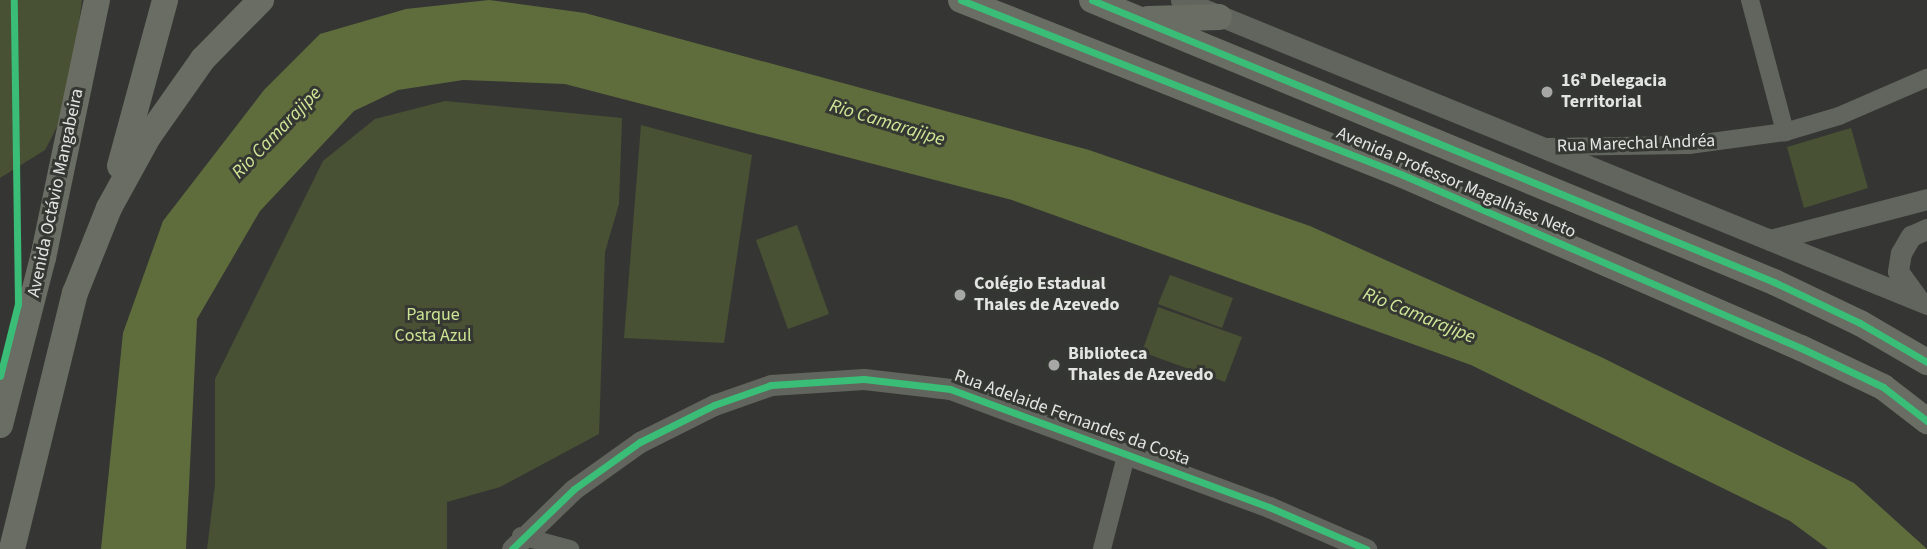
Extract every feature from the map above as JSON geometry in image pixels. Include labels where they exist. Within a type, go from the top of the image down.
[{"type":"main road","name":"Avenida Octávio Mangabeira","points":[[0,425],[43,258],[97,0]]},
{"type":"main road","points":[[109,208],[165,0]]},
{"type":"main road","points":[[12,549],[75,293],[109,208],[148,136],[203,59],[261,0]]},
{"type":"main road","name":"Avenida Professor Magalhães Neto","points":[[961,0],[1403,175],[1788,342],[1883,387],[1927,421]]},
{"type":"main road","name":"Avenida Professor Magalhães Neto","points":[[1091,0],[1774,282],[1860,323],[1927,362]]},
{"type":"main road","points":[[1138,20],[1219,17]]},
{"type":"street","points":[[1181,0],[1923,302]]},
{"type":"street","points":[[1750,0],[1784,132]]},
{"type":"street","name":"Rua Marechal Andréa","points":[[1544,148],[1689,145],[1784,132],[1839,116],[1927,78]]},
{"type":"street","points":[[1770,240],[1927,199]]},
{"type":"street","points":[[1923,302],[1898,271],[1901,253],[1911,236],[1927,229]]},
{"type":"street","name":"Rua Adelaide Fernandes da Costa","points":[[517,542],[574,489],[640,442],[714,405],[771,385],[864,379],[950,389],[1127,452],[1366,549]]},
{"type":"street","points":[[1102,549],[1127,452]]},
{"type":"street","points":[[517,542],[570,549]]},
{"type":"green space","points":[[0,0],[82,0],[71,83],[60,121],[45,150],[0,178]]},
{"type":"green space","name":"Parque Costa Azul","points":[[445,101],[622,118],[619,204],[605,252],[599,434],[500,487],[447,502],[447,549],[207,549],[215,485],[215,379],[323,161],[375,119]]},
{"type":"green space","points":[[641,125],[752,155],[724,343],[624,338]]},
{"type":"green space","points":[[1851,128],[1868,188],[1804,208],[1787,147]]},
{"type":"green space","points":[[797,225],[829,314],[788,329],[756,240]]},
{"type":"green space","points":[[1170,275],[1233,298],[1222,328],[1158,304]]},
{"type":"green space","points":[[1158,307],[1242,337],[1225,382],[1142,352]]},
{"type":"water","name":"Rio Camarajipe","points":[[489,0],[585,13],[1089,150],[1310,226],[1601,357],[1854,483],[1927,549],[1828,549],[1790,521],[1471,365],[1012,200],[565,84],[463,80],[398,90],[354,111],[260,211],[197,319],[186,549],[101,549],[123,333],[163,221],[264,90],[320,34],[406,9]]},
{"type":"cycle path","points":[[0,376],[18,304],[14,0]]},
{"type":"cycle path","points":[[961,0],[1403,175],[1801,348],[1883,387],[1927,421]]},
{"type":"cycle path","points":[[1092,0],[1774,282],[1860,323],[1927,362]]},
{"type":"cycle path","points":[[512,549],[574,489],[640,442],[714,405],[771,385],[864,379],[950,389],[1269,507],[1366,549]]},
{"type":"place","name":"16ª Delegacia Territorial","points":[[1547,92]]},
{"type":"place","name":"Colégio Estadual Thales de Azevedo","points":[[960,295]]},
{"type":"place","name":"Biblioteca Thales de Azevedo","points":[[1054,365]]}]
